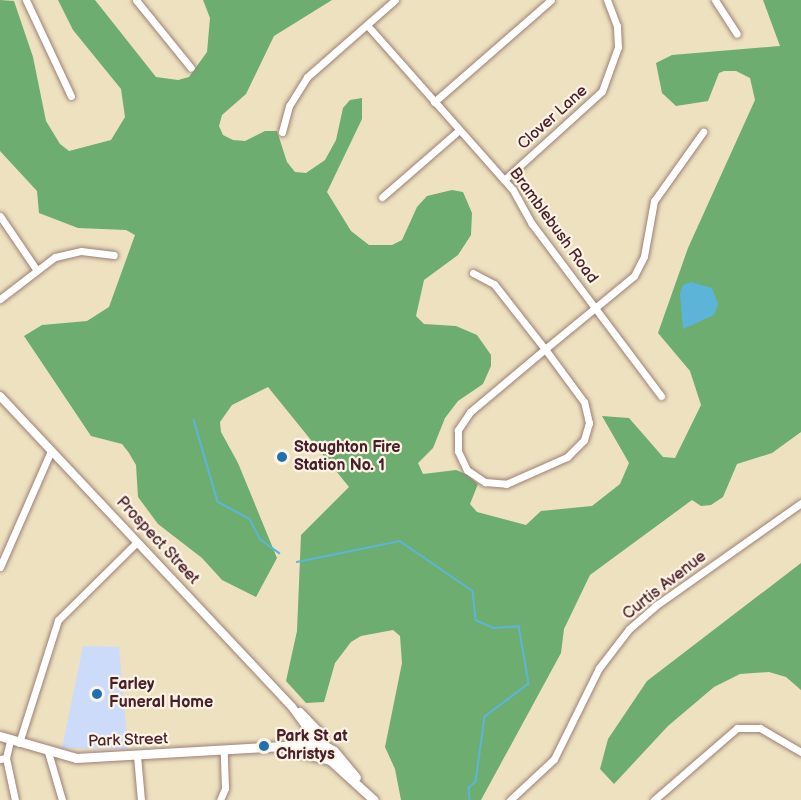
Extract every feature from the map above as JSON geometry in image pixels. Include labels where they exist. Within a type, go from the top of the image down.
[{"type":"main road","name":"Park Street","points":[[0,736],[48,752],[76,758],[224,752],[311,742],[349,766],[374,800]]},
{"type":"main road","points":[[311,742],[319,755]]},
{"type":"main road","name":"Park Street","points":[[260,749],[319,755],[362,786]]},
{"type":"street","points":[[26,0],[71,96]]},
{"type":"street","points":[[136,0],[191,68]]},
{"type":"street","points":[[282,132],[289,106],[303,82],[395,0]]},
{"type":"street","points":[[434,102],[551,0]]},
{"type":"street","name":"Clover Lane","points":[[504,180],[602,91],[618,47],[617,26],[608,0]]},
{"type":"street","points":[[715,0],[737,34]]},
{"type":"street","name":"Bramblebush Road","points":[[367,25],[504,180],[661,396]]},
{"type":"street","points":[[382,197],[459,130]]},
{"type":"street","points":[[473,273],[494,284],[545,349],[586,406],[589,423],[584,440],[567,457],[512,482],[499,484],[481,480],[467,470],[458,454],[457,437],[461,423],[545,349],[597,310],[637,272],[644,256],[654,201],[703,132]]},
{"type":"street","points":[[0,216],[36,269]]},
{"type":"street","points":[[0,299],[36,269],[68,253],[114,255]]},
{"type":"street","name":"Prospect Street","points":[[0,398],[292,707],[321,733],[311,742],[305,724],[292,707]]},
{"type":"street","points":[[0,567],[51,451]]},
{"type":"street","name":"Curtis Avenue","points":[[510,800],[554,759],[599,668],[629,629],[655,606],[801,503]]},
{"type":"street","points":[[15,800],[3,758],[15,741],[58,620],[137,542]]},
{"type":"street","points":[[654,800],[737,728],[760,728],[801,752]]},
{"type":"street","points":[[48,752],[62,800]]},
{"type":"street","points":[[220,800],[225,788],[224,752]]},
{"type":"street","points":[[137,756],[141,800]]},
{"type":"shaded area","points":[[83,646],[119,647],[128,749],[62,748]]},
{"type":"green space","points":[[0,0],[14,1],[33,57],[46,121],[60,144],[69,151],[111,140],[125,117],[121,89],[73,30],[58,0],[95,0],[156,77],[178,80],[189,77],[207,52],[210,18],[203,0],[332,0],[274,36],[246,94],[222,115],[219,126],[223,135],[233,140],[245,141],[265,131],[277,131],[287,162],[295,172],[306,173],[325,160],[336,140],[343,108],[350,100],[362,98],[362,119],[327,192],[351,231],[369,245],[392,245],[402,240],[417,207],[427,196],[452,190],[463,192],[472,213],[471,235],[458,255],[424,280],[416,316],[424,324],[456,326],[477,335],[491,355],[491,366],[483,384],[458,401],[445,418],[433,448],[418,463],[423,474],[456,470],[466,474],[478,484],[470,504],[477,512],[526,525],[541,511],[592,506],[620,484],[629,463],[602,416],[629,418],[663,457],[675,458],[701,405],[690,371],[658,333],[688,248],[755,100],[750,78],[736,71],[724,71],[719,73],[708,101],[676,106],[662,93],[656,63],[672,55],[780,46],[763,0],[801,0],[801,432],[772,453],[737,464],[723,497],[711,505],[701,506],[692,500],[590,575],[564,629],[561,653],[481,800],[401,800],[395,769],[385,747],[402,663],[400,636],[393,630],[361,636],[351,642],[335,663],[324,702],[306,703],[286,681],[297,631],[301,535],[349,487],[268,387],[232,405],[220,422],[221,432],[238,463],[277,558],[256,597],[222,580],[202,558],[158,524],[138,497],[136,465],[129,453],[122,444],[91,436],[24,336],[42,325],[87,321],[109,307],[135,235],[126,230],[78,228],[39,213],[37,191],[0,151]]},
{"type":"green space","points":[[801,563],[801,690],[786,677],[769,672],[740,674],[714,687],[668,726],[614,784],[600,769],[608,739],[647,681]]},
{"type":"water","points":[[691,282],[712,288],[718,304],[714,315],[683,329],[680,294],[683,285]]},
{"type":"waterway","points":[[194,420],[218,502],[250,519],[260,539],[279,553]]},
{"type":"waterway","points":[[297,562],[400,541],[473,591],[476,620],[493,628],[519,626],[529,684],[485,717],[476,782],[469,788],[470,800]]},
{"type":"place","name":"Stoughton Fire Station No. 1","points":[[282,457]]},
{"type":"place","name":"Farley Funeral Home","points":[[97,694]]},
{"type":"place","name":"Park St at Christys","points":[[264,746]]}]
